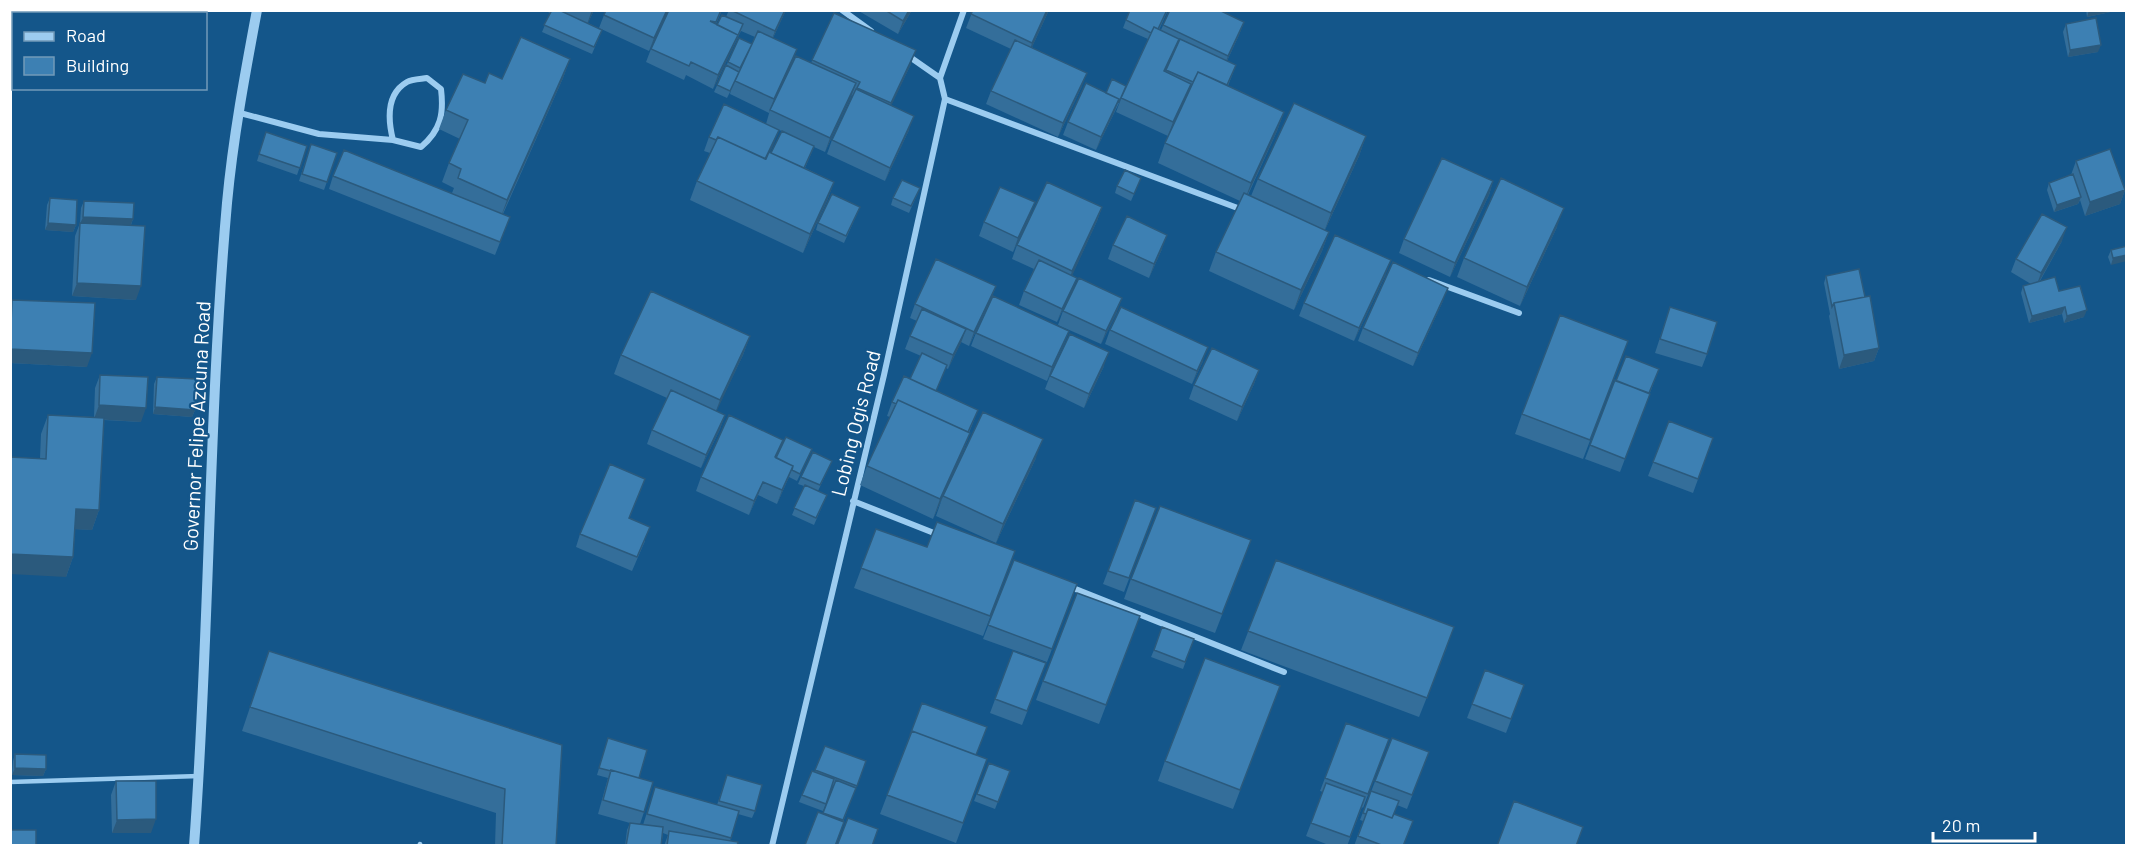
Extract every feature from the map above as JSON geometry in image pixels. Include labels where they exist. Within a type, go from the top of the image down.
[{"type":"street","name":"Governor Felipe Azcuna Road","points":[[194,846],[218,329],[227,201],[257,10]]},
{"type":"street","points":[[842,10],[881,38]]},
{"type":"street","points":[[901,51],[940,78],[964,10]]},
{"type":"street","points":[[240,113],[319,134],[393,140],[422,147],[435,135],[443,106],[441,89],[427,78],[407,82],[390,102],[388,120],[393,140]]},
{"type":"street","name":"Lobing Ogis Road","points":[[772,846],[884,375],[945,99],[940,78]]},
{"type":"street","points":[[945,99],[1252,213]]},
{"type":"street","points":[[1419,276],[1519,313]]},
{"type":"street","points":[[853,501],[941,536]]},
{"type":"street","points":[[1063,584],[1284,672]]},
{"type":"lane","points":[[10,782],[199,776]]},
{"type":"building","points":[[552,10],[559,10],[602,30],[594,47],[544,25]]},
{"type":"building","points":[[606,10],[667,10],[654,38],[604,15]]},
{"type":"building","points":[[669,10],[721,10],[716,22],[710,21],[738,35],[718,75],[691,62],[689,66],[651,49]]},
{"type":"building","points":[[731,10],[785,10],[775,31]]},
{"type":"building","points":[[885,10],[909,10],[903,21]]},
{"type":"building","points":[[973,10],[1047,10],[1032,43],[971,14]]},
{"type":"building","points":[[1130,10],[1167,10],[1158,29],[1154,27],[1151,33],[1126,20]]},
{"type":"building","points":[[1170,10],[1219,10],[1244,22],[1228,56],[1163,25]]},
{"type":"building","points":[[834,13],[916,50],[891,103],[857,88],[860,82],[812,60]]},
{"type":"building","points":[[722,15],[743,24],[736,40],[738,35],[717,25]]},
{"type":"building","points":[[2096,18],[2101,45],[2070,50],[2066,24]]},
{"type":"building","points":[[1154,27],[1179,39],[1164,71],[1191,84],[1173,122],[1121,98]]},
{"type":"building","points":[[758,31],[797,49],[774,99],[735,81]]},
{"type":"building","points":[[521,37],[570,59],[507,200],[458,178],[461,169],[449,163],[468,120],[446,110],[463,74],[485,83],[489,73],[502,79]]},
{"type":"building","points":[[739,38],[752,44],[740,68],[728,62]]},
{"type":"building","points":[[1180,39],[1236,65],[1227,85],[1198,72],[1193,82],[1166,70]]},
{"type":"building","points":[[1015,40],[1087,73],[1063,123],[991,91]]},
{"type":"building","points":[[796,56],[856,83],[830,138],[770,110]]},
{"type":"building","points":[[726,65],[739,72],[730,91],[717,85]]},
{"type":"building","points":[[1198,72],[1284,112],[1251,183],[1165,143]]},
{"type":"building","points":[[1112,79],[1126,86],[1119,102],[1119,99],[1106,93]]},
{"type":"building","points":[[1086,83],[1119,99],[1101,137],[1068,122]]},
{"type":"building","points":[[856,89],[914,116],[890,168],[832,140]]},
{"type":"building","points":[[1294,103],[1366,136],[1331,213],[1258,179]]},
{"type":"building","points":[[724,104],[779,130],[765,159],[718,137],[716,140],[709,137]]},
{"type":"building","points":[[782,131],[814,146],[804,168],[771,153]]},
{"type":"building","points":[[266,132],[307,146],[300,168],[259,154]]},
{"type":"building","points":[[718,137],[766,159],[769,152],[834,182],[810,234],[697,181]]},
{"type":"building","points":[[311,144],[337,153],[327,182],[302,174]]},
{"type":"building","points":[[2110,149],[2125,190],[2090,202],[2076,161]]},
{"type":"building","points":[[344,150],[510,217],[500,242],[333,176]]},
{"type":"building","points":[[1442,158],[1493,181],[1455,263],[1404,239]]},
{"type":"building","points":[[1125,170],[1141,178],[1134,194],[1117,186]]},
{"type":"building","points":[[2073,174],[2081,197],[2057,205],[2049,183]]},
{"type":"building","points":[[1501,178],[1564,208],[1527,287],[1464,258]]},
{"type":"building","points":[[902,180],[920,188],[911,206],[893,198]]},
{"type":"building","points":[[1047,182],[1102,207],[1072,271],[1017,245]]},
{"type":"building","points":[[1000,187],[1035,202],[1018,238],[984,222]]},
{"type":"building","points":[[1244,193],[1329,232],[1301,290],[1216,252]]},
{"type":"building","points":[[832,194],[860,207],[846,236],[818,223]]},
{"type":"building","points":[[50,198],[77,200],[76,225],[48,223]]},
{"type":"building","points":[[84,201],[134,203],[133,219],[83,217]]},
{"type":"building","points":[[2042,214],[2067,227],[2041,273],[2016,259]]},
{"type":"building","points":[[1127,216],[1167,235],[1154,264],[1113,245]]},
{"type":"building","points":[[80,223],[145,226],[141,286],[77,283]]},
{"type":"building","points":[[1335,235],[1391,260],[1359,328],[1304,303]]},
{"type":"building","points":[[2127,246],[2127,255],[2113,258],[2111,250]]},
{"type":"building","points":[[936,259],[996,286],[974,332],[915,304]]},
{"type":"building","points":[[1039,260],[1077,278],[1062,309],[1024,291]]},
{"type":"building","points":[[1393,262],[1448,288],[1418,353],[1363,328]]},
{"type":"building","points":[[1859,269],[1865,297],[1834,303],[1832,307],[1826,276]]},
{"type":"building","points":[[2055,277],[2059,291],[2080,286],[2087,310],[2067,316],[2065,307],[2032,316],[2023,286]]},
{"type":"building","points":[[1079,278],[1122,298],[1106,331],[1063,311]]},
{"type":"building","points":[[651,291],[750,336],[720,400],[621,355]]},
{"type":"building","points":[[993,296],[1069,331],[1052,367],[976,333]]},
{"type":"building","points":[[1870,296],[1879,348],[1844,355],[1834,303]]},
{"type":"building","points":[[12,300],[95,303],[92,353],[10,349]]},
{"type":"building","points":[[1121,307],[1208,347],[1197,371],[1110,330]]},
{"type":"building","points":[[1670,307],[1717,322],[1707,354],[1660,339]]},
{"type":"building","points":[[922,309],[966,329],[953,355],[910,336]]},
{"type":"building","points":[[1560,315],[1628,341],[1590,440],[1522,414]]},
{"type":"building","points":[[1070,334],[1109,352],[1089,394],[1050,376]]},
{"type":"building","points":[[1212,348],[1259,370],[1242,407],[1194,385]]},
{"type":"building","points":[[922,353],[947,365],[936,391],[910,379]]},
{"type":"building","points":[[1626,356],[1659,369],[1649,393],[1616,381]]},
{"type":"building","points":[[100,375],[148,377],[146,408],[99,405]]},
{"type":"building","points":[[904,376],[978,410],[968,432],[898,400],[896,404],[892,402]]},
{"type":"building","points":[[157,377],[197,379],[195,410],[155,407]]},
{"type":"building","points":[[1615,380],[1650,394],[1625,459],[1590,445]]},
{"type":"building","points":[[671,390],[725,415],[706,455],[652,430]]},
{"type":"building","points":[[898,400],[970,433],[940,499],[867,466]]},
{"type":"building","points":[[983,412],[1043,439],[1003,524],[943,496]]},
{"type":"building","points":[[48,415],[104,418],[99,510],[76,509],[73,557],[10,554],[10,457],[46,459]]},
{"type":"building","points":[[729,415],[783,440],[775,457],[793,466],[782,490],[763,482],[754,501],[701,477]]},
{"type":"building","points":[[1669,421],[1713,438],[1698,479],[1653,462]]},
{"type":"building","points":[[786,437],[812,449],[800,474],[792,470],[793,466],[776,458]]},
{"type":"building","points":[[813,452],[832,461],[820,485],[801,477]]},
{"type":"building","points":[[610,464],[645,479],[629,518],[650,527],[637,557],[580,534]]},
{"type":"building","points":[[805,485],[827,495],[816,518],[794,508]]},
{"type":"building","points":[[1135,500],[1156,508],[1129,578],[1108,571]]},
{"type":"building","points":[[1160,506],[1251,540],[1222,614],[1131,579]]},
{"type":"building","points":[[937,522],[1015,551],[990,616],[861,568],[876,529],[927,547]]},
{"type":"building","points":[[1014,560],[1077,584],[1052,649],[988,625]]},
{"type":"building","points":[[1276,560],[1454,627],[1427,698],[1248,631]]},
{"type":"building","points":[[1077,593],[1140,616],[1106,705],[1043,681]]},
{"type":"building","points":[[1162,627],[1194,639],[1185,662],[1154,650]]},
{"type":"building","points":[[269,651],[562,745],[556,846],[502,846],[505,789],[250,707]]},
{"type":"building","points":[[1013,651],[1046,663],[1027,711],[995,699]]},
{"type":"building","points":[[1205,658],[1280,686],[1240,790],[1165,761]]},
{"type":"building","points":[[1485,670],[1524,685],[1511,719],[1472,704]]},
{"type":"building","points":[[922,703],[987,727],[976,755],[912,731],[910,735]]},
{"type":"building","points":[[1346,723],[1389,739],[1368,794],[1325,778]]},
{"type":"building","points":[[912,731],[987,759],[963,823],[887,795]]},
{"type":"building","points":[[608,738],[647,750],[639,778],[599,768]]},
{"type":"building","points":[[1392,738],[1429,752],[1412,795],[1375,781]]},
{"type":"building","points":[[825,746],[866,761],[857,786],[815,770]]},
{"type":"building","points":[[15,754],[46,755],[46,769],[15,768]]},
{"type":"building","points":[[989,763],[1010,771],[998,802],[977,794]]},
{"type":"building","points":[[611,770],[653,782],[644,812],[603,800]]},
{"type":"building","points":[[812,771],[834,779],[826,804],[802,795]]},
{"type":"building","points":[[727,775],[762,785],[755,811],[719,801]]},
{"type":"building","points":[[836,780],[856,788],[843,820],[823,813]]},
{"type":"building","points":[[116,781],[156,781],[156,819],[117,820]]},
{"type":"building","points":[[1326,783],[1365,797],[1350,837],[1311,823]]},
{"type":"building","points":[[655,787],[739,811],[731,838],[647,814]]},
{"type":"building","points":[[1371,791],[1399,801],[1392,818],[1368,809],[1366,814],[1363,813]]},
{"type":"building","points":[[1514,801],[1583,827],[1576,846],[1497,846]]},
{"type":"building","points":[[1368,809],[1392,818],[1394,814],[1413,821],[1403,846],[1384,846],[1358,836]]},
{"type":"building","points":[[818,812],[844,822],[835,846],[805,845]]},
{"type":"building","points":[[848,818],[878,829],[872,846],[837,846]]},
{"type":"building","points":[[630,823],[663,827],[661,846],[626,846]]},
{"type":"building","points":[[10,830],[36,830],[36,846],[10,846]]},
{"type":"building","points":[[669,831],[738,842],[737,846],[667,846]]}]
